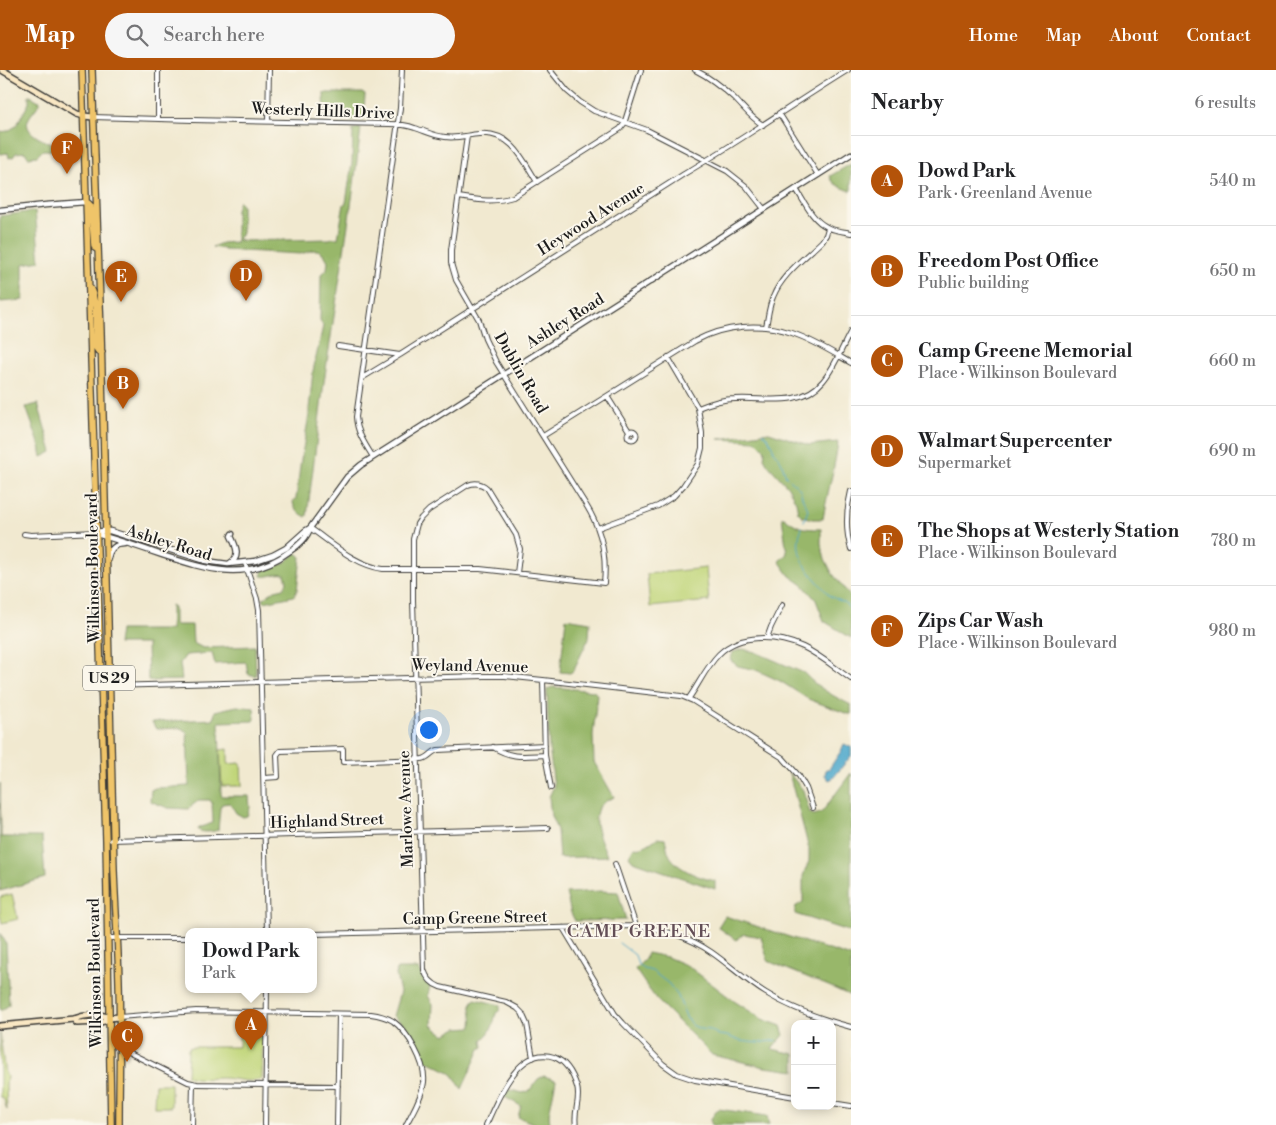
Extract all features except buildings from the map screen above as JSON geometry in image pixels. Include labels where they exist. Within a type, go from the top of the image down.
[{"type":"main road","points":[[2,70],[77,114],[84,116]]},
{"type":"main road","name":"Wilkinson Boulevard","points":[[82,70],[106,840],[111,1125]]},
{"type":"main road","name":"Wilkinson Boulevard","points":[[92,70],[102,352],[113,840],[118,954],[119,1125]]},
{"type":"main road","name":"Westerly Hills Drive","points":[[84,116],[93,116]]},
{"type":"main road","points":[[86,202],[91,206],[94,245],[98,250]]},
{"type":"main road","points":[[89,286],[94,297],[96,348],[102,352]]},
{"type":"main road","points":[[100,637],[106,685],[109,686]]},
{"type":"main road","points":[[101,687],[106,694],[111,731]]},
{"type":"main road","points":[[1,1026],[100,1015],[109,1018],[119,1017]]},
{"type":"street","points":[[158,70],[158,119]]},
{"type":"street","points":[[268,121],[269,70]]},
{"type":"street","points":[[373,457],[360,435],[356,425],[356,418],[397,124],[402,70]]},
{"type":"street","points":[[550,70],[566,91],[599,114],[652,132],[727,171],[742,182],[764,209]]},
{"type":"street","points":[[459,198],[487,201],[512,197],[620,129],[641,70]]},
{"type":"street","points":[[695,70],[726,91],[752,118],[763,125]]},
{"type":"street","name":"Heywood Avenue","points":[[362,378],[848,70]]},
{"type":"street","points":[[780,113],[818,175]]},
{"type":"street","name":"Westerly Hills Drive","points":[[93,116],[397,124],[443,137],[457,138],[486,134],[497,136],[510,143],[537,182]]},
{"type":"street","name":"Dublin Road","points":[[467,136],[451,250],[451,263],[456,280],[479,320],[490,351],[592,514],[603,546],[604,583],[517,573]]},
{"type":"street","name":"Ashley Road","points":[[24,534],[96,532],[206,561],[228,564],[261,560],[277,553],[310,528],[356,468],[851,154]]},
{"type":"street","points":[[796,188],[817,220],[828,228],[851,232]]},
{"type":"street","points":[[0,210],[86,202]]},
{"type":"street","points":[[766,327],[770,306],[778,287],[822,241],[828,228]]},
{"type":"street","points":[[543,436],[695,341],[731,328],[766,327],[797,334],[851,363]]},
{"type":"street","points":[[698,408],[714,402],[733,399],[788,399],[805,395],[822,382],[851,331]]},
{"type":"street","points":[[338,346],[400,355]]},
{"type":"street","points":[[598,528],[667,502],[680,490],[698,464],[702,448],[702,433],[698,408],[668,357]]},
{"type":"street","points":[[607,396],[629,431]]},
{"type":"street","name":"Marlowe Avenue","points":[[517,573],[520,549],[516,535],[487,488],[480,484],[468,485],[429,510],[417,524],[413,539],[413,569],[424,967],[429,980],[440,988],[506,1002],[517,1008],[522,1013],[527,1024],[534,1058]]},
{"type":"street","points":[[851,491],[847,511],[847,533],[851,549]]},
{"type":"street","points":[[310,528],[362,564],[371,567],[383,569],[469,569],[517,573]]},
{"type":"street","name":"Ashley Road","points":[[106,534],[131,545],[207,569],[226,571],[248,570],[263,566],[286,554],[301,542],[310,532],[310,528]]},
{"type":"street","points":[[228,564],[233,561],[237,554],[232,534]]},
{"type":"street","points":[[107,562],[110,550],[115,546],[121,544],[131,545]]},
{"type":"street","points":[[245,563],[259,608],[267,928]]},
{"type":"street","points":[[768,638],[771,627],[782,605]]},
{"type":"street","points":[[688,698],[711,662],[734,643],[746,640],[768,638],[802,647],[851,679]]},
{"type":"street","name":"Weyland Avenue","points":[[109,686],[505,676],[681,696],[688,698],[783,758],[799,776],[806,788],[813,808]]},
{"type":"street","points":[[543,680],[545,755],[551,788]]},
{"type":"street","points":[[264,778],[278,777],[277,755],[280,751],[343,749],[344,762],[424,759],[435,750],[545,745]]},
{"type":"street","points":[[492,747],[512,756],[545,755]]},
{"type":"street","name":"Highland Street","points":[[106,840],[548,828]]},
{"type":"street","points":[[615,864],[636,926]]},
{"type":"street","name":"Camp Greene Street","points":[[317,934],[636,926],[665,931],[689,939],[712,953],[758,989],[784,1003],[813,1016],[851,1027]]},
{"type":"street","points":[[563,928],[615,1014],[670,1070],[695,1080],[791,1096]]},
{"type":"street","points":[[108,938],[185,938]]},
{"type":"street","points":[[265,1125],[267,993]]},
{"type":"street","points":[[119,1017],[196,1011],[371,1014],[382,1016],[401,1028],[415,1049],[423,1068],[424,1079],[421,1094],[406,1125]]},
{"type":"street","points":[[337,1125],[339,1014]]},
{"type":"street","points":[[120,1051],[128,1052],[193,1083],[338,1086]]},
{"type":"street","points":[[486,1125],[502,1089],[510,1077],[534,1058],[545,1056],[557,1058],[567,1065],[570,1070],[578,1090],[576,1125]]},
{"type":"street","points":[[192,1125],[193,1083]]},
{"type":"street","points":[[836,1104],[851,1106]]},
{"type":"green space","points":[[324,93],[362,93],[365,95],[363,120],[325,120]]},
{"type":"green space","points":[[29,95],[39,101],[39,104],[28,120],[29,130],[37,137],[48,142],[60,145],[74,145],[75,150],[43,150],[37,156],[28,157],[25,152],[16,153],[13,157],[9,158],[8,153],[0,154],[0,132],[8,131],[16,126],[29,103]]},
{"type":"green space","points":[[361,128],[306,517],[296,510],[293,502],[296,498],[309,415],[313,371],[323,326],[320,320],[321,275],[327,269],[328,261],[324,254],[318,250],[301,254],[224,250],[212,247],[222,243],[236,242],[236,210],[239,201],[242,204],[242,233],[238,239],[241,241],[338,238],[352,163],[353,129]]},
{"type":"green space","points":[[851,164],[851,191],[835,184],[830,176]]},
{"type":"green space","points":[[35,211],[40,261],[23,264],[23,300],[0,302],[0,216]]},
{"type":"green space","points":[[38,404],[52,452],[42,457],[26,407]]},
{"type":"green space","points":[[769,432],[809,445],[838,442],[823,519],[812,519],[802,516],[798,512],[796,502],[788,487],[768,465],[764,458],[765,450],[756,441],[719,439]]},
{"type":"green space","points":[[782,517],[801,527],[821,529],[821,544],[825,559],[832,573],[851,597],[851,638],[824,621],[816,600],[803,585],[790,576],[779,561],[787,553]]},
{"type":"green space","points":[[296,553],[301,557],[297,590],[294,596],[264,602],[263,599],[275,590],[284,588],[287,582],[285,574],[261,576],[263,570],[283,564]]},
{"type":"green space","points":[[706,568],[709,601],[650,607],[647,574]]},
{"type":"green space","points":[[171,605],[174,607],[174,625],[192,625],[193,643],[203,648],[255,646],[256,676],[248,674],[246,662],[215,664],[212,653],[186,655],[180,663],[182,680],[148,681],[147,644],[118,644],[120,630],[171,630]]},
{"type":"green space","points":[[566,618],[590,622],[589,638],[573,671],[570,673],[560,672]]},
{"type":"green space","points":[[743,649],[755,652],[804,673],[820,687],[851,705],[851,714],[808,699],[780,681],[756,670],[738,666],[730,660],[733,652]]},
{"type":"green space","points":[[553,687],[594,691],[597,695],[593,735],[594,762],[614,797],[601,805],[596,817],[596,824],[607,856],[559,858],[557,830],[551,816],[549,797],[554,786],[549,747],[547,689]]},
{"type":"green space","points":[[237,706],[254,708],[255,719],[254,721],[219,722],[221,794],[222,796],[249,796],[250,808],[247,816],[243,817],[236,813],[230,803],[222,804],[218,830],[200,831],[198,830],[199,827],[213,823],[212,803],[210,800],[199,800],[188,809],[168,808],[150,801],[151,790],[155,788],[189,786],[187,732],[181,728],[156,729],[152,722],[214,719],[215,711]]},
{"type":"green space","points":[[228,749],[228,764],[241,763],[242,786],[222,786],[220,750]]},
{"type":"green space","points":[[789,773],[803,790],[810,813],[814,815],[822,812],[851,773],[851,932],[795,914],[795,907],[803,902],[803,876],[809,861],[809,849]]},
{"type":"green space","points":[[0,783],[1,837],[42,837],[45,878],[0,891]]},
{"type":"green space","points":[[657,838],[665,839],[669,854],[676,863],[692,873],[715,881],[715,889],[633,861],[629,856],[634,847],[649,844]]},
{"type":"green space","points":[[618,892],[626,920],[575,921],[566,893]]},
{"type":"green space","points":[[12,894],[18,919],[2,923],[0,897]]},
{"type":"green space","points":[[725,916],[851,957],[851,996],[768,961],[761,937],[744,934],[736,940],[718,927]]},
{"type":"green space","points":[[0,933],[6,943],[9,1005],[2,1010],[0,1010]]},
{"type":"green space","points":[[647,953],[667,957],[688,966],[734,1001],[762,1019],[781,1026],[784,1035],[772,1049],[791,1053],[791,1070],[765,1067],[712,1055],[657,1000],[648,988],[635,969],[645,959]]},
{"type":"green space","points":[[397,969],[419,969],[422,977],[430,986],[428,996],[433,1004],[432,1025],[445,1035],[457,1028],[472,1027],[471,1006],[475,999],[500,1005],[500,1010],[496,1013],[490,1031],[482,1040],[483,1047],[480,1049],[462,1089],[453,1075],[426,1061],[404,1025],[393,1016],[400,992],[396,975]]},
{"type":"green space","points":[[260,1015],[263,1017],[262,1079],[247,1081],[187,1076],[188,1049],[190,1047],[239,1047],[240,1016]]},
{"type":"green space","points":[[0,1033],[5,1074],[7,1076],[7,1110],[3,1097],[0,1098]]},
{"type":"green space","points":[[544,1076],[556,1080],[549,1114],[550,1125],[535,1125],[518,1117],[521,1106],[503,1096],[506,1089],[523,1093],[529,1091],[538,1079]]},
{"type":"green space","points":[[155,1084],[171,1084],[171,1107],[154,1107]]},
{"type":"green space","points":[[718,1109],[767,1116],[769,1125],[712,1125],[710,1120]]},
{"type":"water","points":[[844,744],[851,747],[851,756],[833,778],[829,780],[825,775],[826,769],[829,769]]},
{"type":"waterway","points":[[763,433],[768,437],[781,461],[786,476],[800,489],[808,510],[804,521]]},
{"type":"waterway","points":[[802,527],[799,537],[800,555],[808,570],[830,596],[845,603],[851,611]]},
{"type":"waterway","points":[[619,943],[635,955],[638,965],[652,971],[669,984],[678,996],[687,1019],[692,1025],[740,1041],[758,1043],[777,1040]]},
{"type":"place","name":"Zips Car Wash","points":[[67,174]]},
{"type":"place","name":"Walmart Supercenter","points":[[246,301]]},
{"type":"place","name":"The Shops at Westerly Station","points":[[121,302]]},
{"type":"place","name":"Freedom Post Office","points":[[123,409]]},
{"type":"place","name":"Dowd Park","points":[[251,1050]]},
{"type":"place","name":"Camp Greene Memorial","points":[[127,1062]]},
{"type":"district","name":"CAMP GREENE","points":[[639,931]]}]
